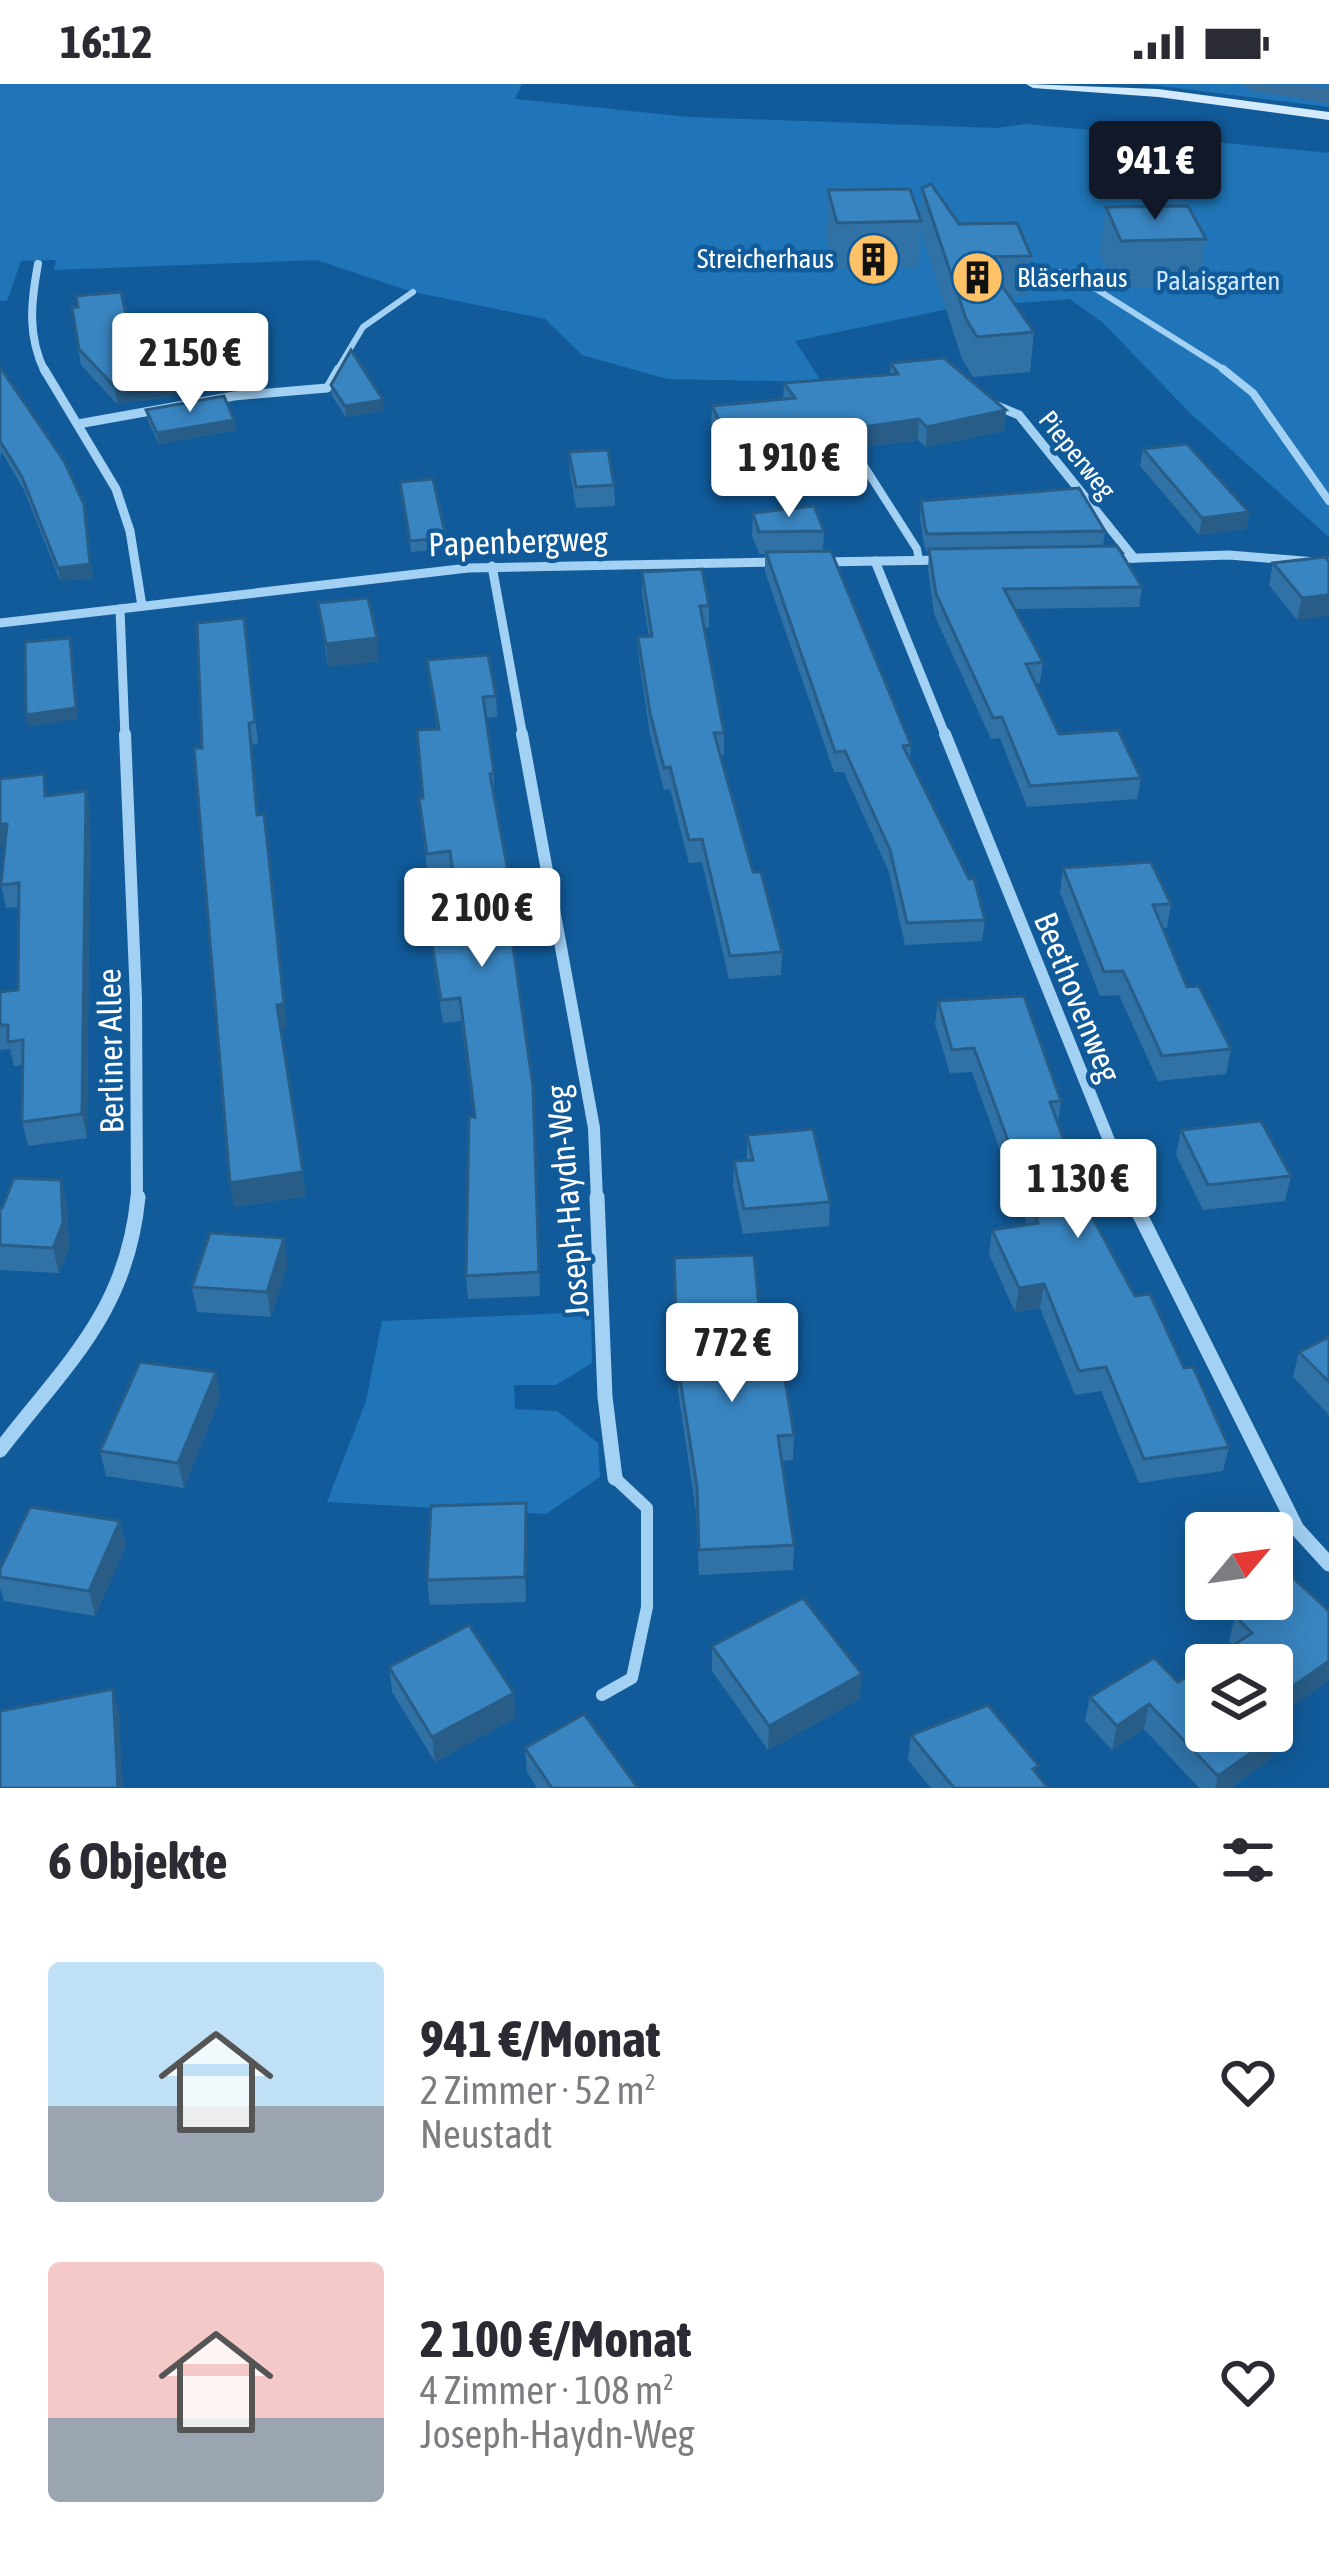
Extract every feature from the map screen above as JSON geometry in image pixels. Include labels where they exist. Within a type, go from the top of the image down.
[{"type":"main road","points":[[1033,84],[1178,95],[1329,116]]},
{"type":"street","points":[[38,264],[27,302],[34,351],[116,488],[142,606]]},
{"type":"street","points":[[78,424],[193,402],[327,388]]},
{"type":"street","name":"Pieperweg","points":[[974,396],[1019,415],[1134,558]]},
{"type":"street","points":[[1086,559],[1247,556],[1329,562]]},
{"type":"street","points":[[807,562],[967,560]]},
{"type":"street","name":"Beethovenweg","points":[[875,561],[1139,1216],[1297,1529],[1329,1564]]},
{"type":"street","name":"Papenbergweg","points":[[0,623],[492,566],[784,562]]},
{"type":"street","name":"Joseph-Haydn-Weg","points":[[492,566],[594,1128],[605,1397],[615,1478]]},
{"type":"street","name":"Berliner Allee","points":[[0,1450],[93,1335],[116,1293],[131,1249],[139,1184],[137,1042],[120,609]]},
{"type":"lane","points":[[1040,272],[1069,272],[1226,371],[1252,393],[1329,501]]},
{"type":"lane","points":[[327,388],[363,326],[413,292]]},
{"type":"lane","points":[[855,452],[917,549],[919,561]]},
{"type":"lane","points":[[602,1695],[632,1678],[647,1607],[647,1508],[615,1478]]},
{"type":"green space","name":"Palaisgarten","points":[[0,84],[522,84],[515,99],[689,117],[996,128],[1026,124],[1329,153],[1329,537],[1191,414],[1103,323],[1070,299],[953,308],[795,341],[822,382],[667,379],[582,355],[545,319],[413,292],[317,260],[54,270],[56,260],[21,261],[7,301],[0,301]]},
{"type":"green space","points":[[1145,84],[1329,84],[1329,107]]},
{"type":"green space","points":[[591,1312],[592,1363],[556,1385],[514,1385],[515,1409],[557,1411],[598,1443],[600,1477],[546,1514],[327,1502],[366,1401],[382,1321]]},
{"type":"building","points":[[931,184],[959,224],[1017,223],[1031,256],[982,257],[1034,332],[977,337],[966,319],[922,188]]},
{"type":"building","points":[[910,189],[921,221],[837,223],[828,190]]},
{"type":"building","points":[[1188,206],[1206,239],[1121,241],[1106,207]]},
{"type":"building","points":[[121,292],[132,343],[199,334],[216,373],[115,387],[79,349],[72,308],[78,307],[76,296]]},
{"type":"building","points":[[351,350],[383,400],[345,406],[331,385]]},
{"type":"building","points":[[944,358],[1006,410],[927,427],[919,419],[863,427],[855,423],[848,429],[730,444],[712,406],[795,398],[784,383],[898,374],[891,363]]},
{"type":"building","points":[[0,367],[64,461],[84,504],[90,564],[58,568],[22,477],[0,441]]},
{"type":"building","points":[[224,396],[234,420],[157,433],[146,410]]},
{"type":"building","points":[[1187,444],[1249,512],[1202,518],[1143,449]]},
{"type":"building","points":[[608,450],[614,485],[576,487],[569,452]]},
{"type":"building","points":[[433,479],[446,538],[410,541],[400,482]]},
{"type":"building","points":[[1079,488],[1105,531],[927,534],[925,527],[921,501]]},
{"type":"building","points":[[814,506],[824,531],[759,532],[753,513]]},
{"type":"building","points":[[1117,546],[1142,587],[1004,589],[1043,662],[1026,664],[1059,734],[1118,730],[1141,778],[1030,786],[1002,717],[993,718],[936,594],[929,549]]},
{"type":"building","points":[[831,551],[911,745],[903,746],[969,879],[974,878],[985,920],[907,923],[890,850],[845,751],[835,752],[766,552]]},
{"type":"building","points":[[1325,557],[1329,595],[1302,598],[1273,563]]},
{"type":"building","points":[[702,569],[709,606],[700,606],[724,733],[714,733],[753,872],[761,872],[782,952],[730,956],[702,839],[689,840],[650,713],[638,637],[652,636],[642,572]]},
{"type":"building","points":[[368,598],[377,638],[326,644],[318,603]]},
{"type":"building","points":[[244,618],[255,722],[249,723],[257,815],[264,814],[284,1004],[277,1005],[303,1172],[230,1183],[194,748],[202,748],[197,623]]},
{"type":"building","points":[[70,638],[76,708],[26,715],[25,642]]},
{"type":"building","points":[[488,655],[496,696],[483,697],[494,773],[490,774],[514,904],[507,904],[533,1087],[539,1272],[466,1276],[469,1117],[475,1117],[460,998],[441,1000],[432,944],[461,941],[450,851],[427,854],[417,730],[439,729],[427,660]]},
{"type":"building","points":[[44,774],[45,796],[86,791],[82,1114],[22,1122],[23,1040],[8,1042],[8,1025],[0,1025],[0,992],[18,990],[19,883],[1,885],[7,824],[0,824],[0,779]]},
{"type":"building","points":[[1151,862],[1171,904],[1153,905],[1187,987],[1199,986],[1231,1049],[1162,1056],[1123,971],[1104,972],[1063,868]]},
{"type":"building","points":[[1024,996],[1061,1101],[1050,1102],[1091,1215],[1135,1296],[1150,1294],[1184,1368],[1193,1367],[1229,1447],[1144,1459],[1106,1367],[1079,1371],[1044,1284],[1019,1288],[992,1230],[1038,1223],[974,1048],[952,1050],[938,1001]]},
{"type":"building","points":[[1261,1121],[1291,1176],[1208,1185],[1181,1130]]},
{"type":"building","points":[[813,1129],[830,1202],[744,1209],[734,1161],[753,1160],[747,1135]]},
{"type":"building","points":[[14,1178],[61,1180],[63,1223],[53,1248],[0,1245],[0,1208]]},
{"type":"building","points":[[210,1233],[284,1238],[267,1292],[192,1287]]},
{"type":"building","points":[[754,1255],[764,1362],[782,1361],[794,1435],[778,1436],[794,1545],[699,1550],[697,1487],[678,1366],[674,1258]]},
{"type":"building","points":[[1329,1337],[1329,1382],[1299,1352]]},
{"type":"building","points":[[140,1362],[216,1372],[178,1463],[100,1451]]},
{"type":"building","points":[[526,1503],[525,1577],[427,1580],[431,1506]]},
{"type":"building","points":[[30,1507],[120,1521],[89,1591],[0,1577]]},
{"type":"building","points":[[1293,1578],[1329,1611],[1329,1661],[1293,1686],[1293,1644],[1235,1644],[1252,1633],[1239,1620],[1293,1620]]},
{"type":"building","points":[[803,1598],[862,1674],[769,1726],[712,1646]]},
{"type":"building","points":[[469,1625],[514,1693],[432,1737],[389,1667]]},
{"type":"building","points":[[1154,1658],[1178,1682],[1185,1677],[1185,1742],[1149,1704],[1117,1726],[1090,1697]]},
{"type":"building","points":[[113,1689],[118,1788],[0,1788],[0,1711]]},
{"type":"building","points":[[988,1705],[1039,1766],[1033,1769],[1048,1788],[954,1788],[911,1735]]},
{"type":"building","points":[[584,1714],[638,1788],[552,1788],[525,1748]]},
{"type":"building","points":[[1195,1752],[1252,1752],[1218,1776]]},
{"type":"waterway","points":[[1254,84],[1329,95]]},
{"type":"place","name":"Streicherhaus","points":[[873,259]]},
{"type":"place","name":"Bläserhaus","points":[[978,278]]}]
